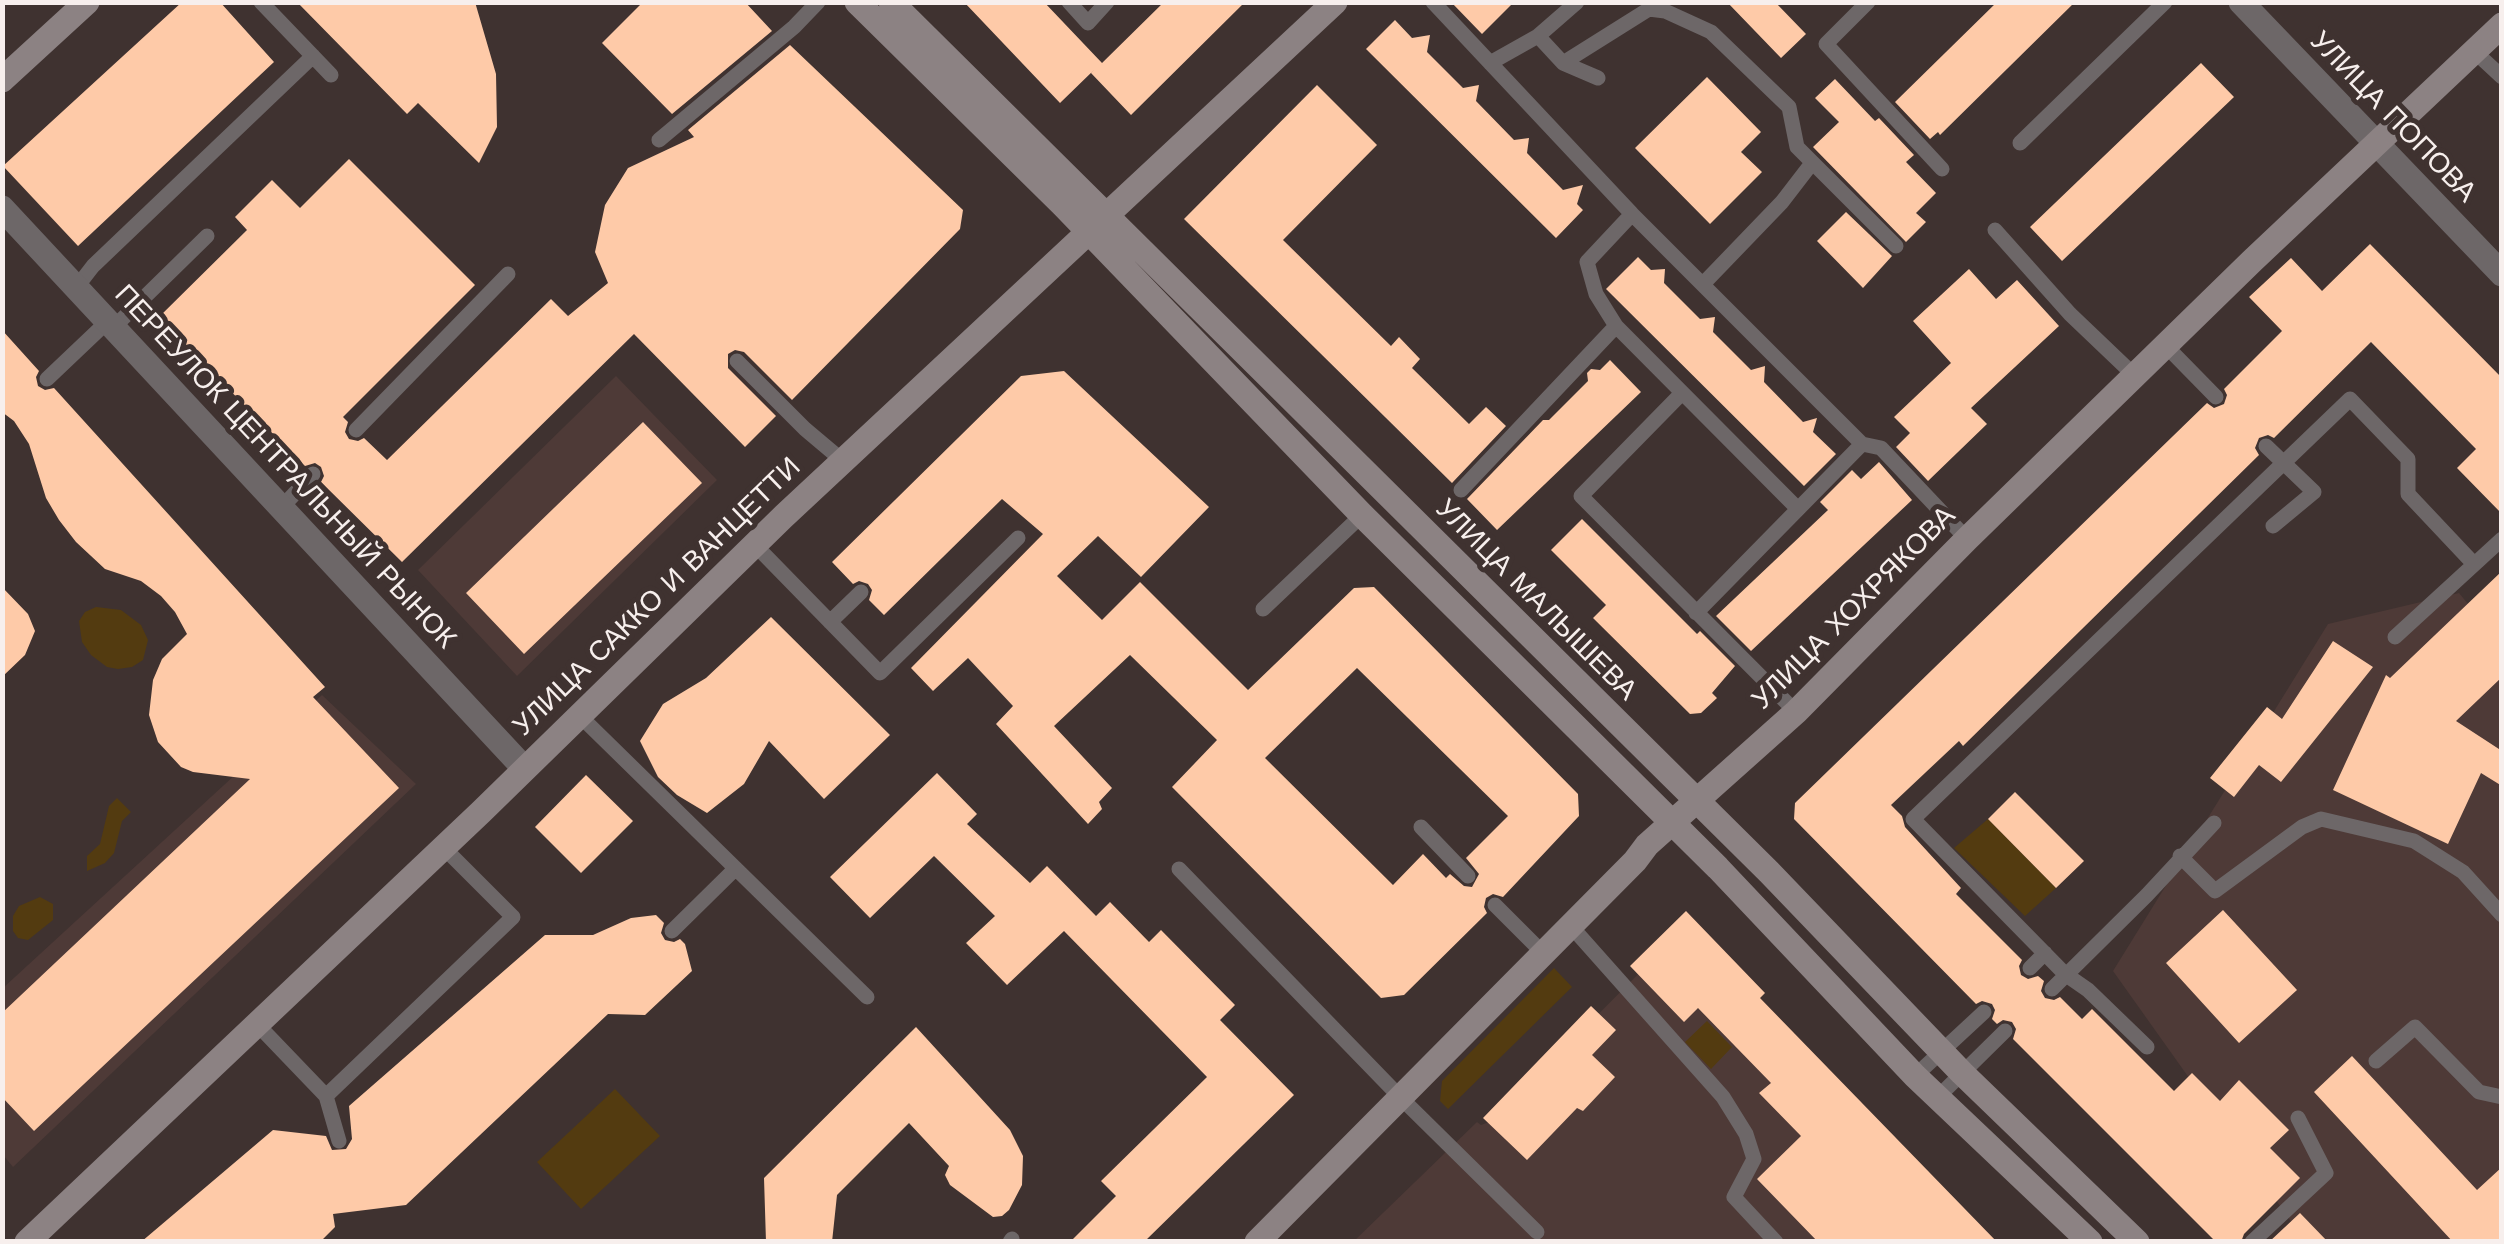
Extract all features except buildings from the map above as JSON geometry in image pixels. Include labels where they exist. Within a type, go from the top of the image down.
[{"type":"street","points":[[2,80],[87,2]]},
{"type":"street","name":"УЛИЦА МАЛЫШЕВА","points":[[857,2],[893,10],[1096,223],[1362,515],[1672,824],[1937,1098],[2090,1242]]},
{"type":"street","name":"УЛИЦА ПОПОВА","points":[[2242,2],[2502,274]]},
{"type":"street","name":"УЛИЦА САККО И ВАНЦЕТТИ","points":[[27,1242],[843,461],[1052,268],[1319,8]]},
{"type":"street","name":"УЛИЦА ХОХРЯКОВА","points":[[1257,1242],[1672,824],[1796,712],[2252,261],[2502,25]]},
{"type":"street","name":"ПЕРЕУЛОК ЦЕНТРАЛЬНЫЙ РЫНОК","points":[[2,208],[523,767]]},
{"type":"street","name":"УЛИЦА МАЛЫШЕВА","points":[[1096,223],[1769,872],[1962,1074],[2137,1242]]},
{"type":"lane","points":[[261,2],[331,75]]},
{"type":"lane","points":[[659,140],[794,27],[818,2]]},
{"type":"lane","points":[[1068,2],[1088,23],[1108,2]]},
{"type":"lane","points":[[1433,2],[1632,214],[1862,444],[1881,448],[1967,539]]},
{"type":"lane","points":[[1490,63],[1538,36],[1577,2]]},
{"type":"lane","points":[[1868,2],[1826,44],[1942,169]]},
{"type":"lane","points":[[2020,143],[2165,2]]},
{"type":"lane","points":[[1563,63],[1649,9],[1664,10],[1711,32],[1789,107],[1797,147],[1896,246]]},
{"type":"lane","points":[[1538,36],[1563,63],[1598,78]]},
{"type":"lane","points":[[2474,51],[2502,77]]},
{"type":"lane","points":[[76,288],[93,266],[313,56]]},
{"type":"lane","points":[[1704,283],[1782,202],[1812,163]]},
{"type":"lane","points":[[1632,214],[1587,262],[1596,294],[1616,326],[1797,508]]},
{"type":"lane","points":[[1995,230],[2070,314],[2134,376]]},
{"type":"lane","points":[[47,379],[207,236]]},
{"type":"lane","points":[[356,430],[508,274]]},
{"type":"lane","points":[[1461,490],[1616,326]]},
{"type":"lane","points":[[2166,347],[2216,396]]},
{"type":"lane","points":[[737,362],[843,461]]},
{"type":"lane","points":[[1680,394],[1581,496],[1796,712]]},
{"type":"lane","points":[[2147,1047],[2088,990],[2065,974],[1913,819],[2350,399],[2408,459],[2408,494],[2473,563]]},
{"type":"lane","points":[[1696,613],[1862,444]]},
{"type":"lane","points":[[2266,446],[2314,492],[2273,526]]},
{"type":"lane","points":[[282,507],[313,474]]},
{"type":"lane","points":[[1262,609],[1362,515]]},
{"type":"lane","points":[[755,545],[880,673],[1018,538]]},
{"type":"lane","points":[[2395,637],[2502,538]]},
{"type":"lane","points":[[830,622],[861,592]]},
{"type":"lane","points":[[579,715],[867,997]]},
{"type":"lane","points":[[2180,856],[2215,891],[2302,826],[2321,819],[2414,840],[2463,872],[2502,915]]},
{"type":"lane","points":[[2052,989],[2214,823]]},
{"type":"lane","points":[[1421,827],[1468,876]]},
{"type":"lane","points":[[326,1096],[513,916],[443,847]]},
{"type":"lane","points":[[1180,868],[1401,1098],[1537,1232]]},
{"type":"lane","points":[[672,931],[735,869]]},
{"type":"lane","points":[[1495,905],[1543,953]]},
{"type":"lane","points":[[1570,925],[1723,1097],[1746,1134],[1754,1159],[1734,1197],[1776,1242]]},
{"type":"lane","points":[[2030,968],[2045,953]]},
{"type":"lane","points":[[1915,1076],[1984,1012]]},
{"type":"lane","points":[[255,1022],[326,1096],[339,1141]]},
{"type":"lane","points":[[2376,1061],[2415,1027],[2479,1092],[2502,1096]]},
{"type":"lane","points":[[1937,1098],[2005,1032]]},
{"type":"lane","points":[[2252,1242],[2326,1172],[2298,1118]]},
{"type":"shaded area","points":[[616,376],[717,480],[517,676],[418,570]]},
{"type":"shaded area","points":[[2459,593],[2501,644],[2501,1241],[2305,1241],[2113,971],[2328,624]]},
{"type":"shaded area","points":[[96,607],[121,610],[141,625],[148,640],[143,660],[118,669],[107,667],[91,655],[82,642],[79,621],[85,612]]},
{"type":"shaded area","points":[[322,695],[416,784],[13,1167],[3,1155],[3,988]]},
{"type":"shaded area","points":[[117,798],[131,812],[122,821],[114,853],[105,863],[87,871],[87,856],[100,844],[109,806]]},
{"type":"shaded area","points":[[1988,819],[2056,888],[2025,916],[1954,848]]},
{"type":"shaded area","points":[[40,897],[53,904],[53,920],[28,940],[18,938],[13,931],[13,916],[19,906]]},
{"type":"shaded area","points":[[1675,937],[1967,1242],[1353,1242],[1477,1122],[1481,1125],[1492,1121]]},
{"type":"shaded area","points":[[1554,968],[1572,987],[1448,1109],[1440,1101],[1442,1081]]},
{"type":"shaded area","points":[[1707,1021],[1732,1047],[1711,1069],[1685,1042]]},
{"type":"shaded area","points":[[615,1089],[660,1136],[581,1209],[537,1162]]}]
